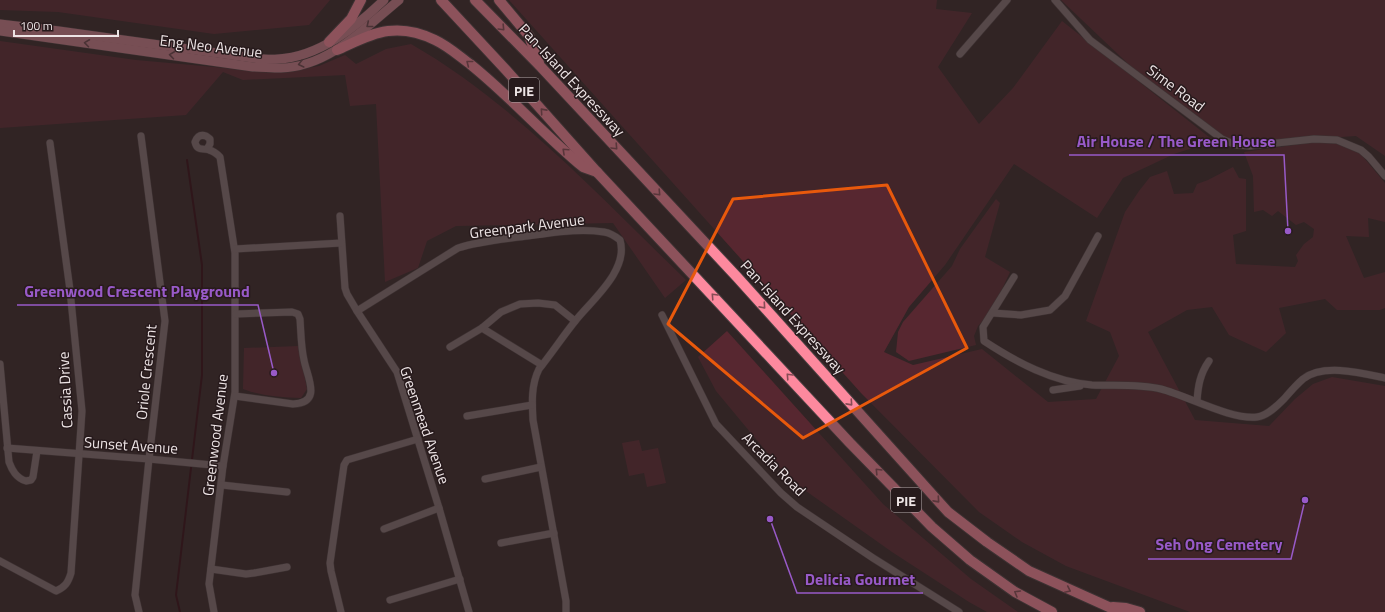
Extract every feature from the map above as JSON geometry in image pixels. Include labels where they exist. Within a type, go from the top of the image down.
[{"type":"highway","points":[[329,42],[351,19],[361,0]]},
{"type":"highway","name":"PIE","points":[[441,0],[597,172],[850,443],[932,527],[970,560],[1015,592],[1052,612]]},
{"type":"highway","name":"Pan-Island Expressway","points":[[475,0],[737,278],[948,512],[1028,571],[1120,612]]},
{"type":"highway","points":[[499,0],[529,36],[540,68]]},
{"type":"highway","points":[[337,50],[364,38],[387,31],[403,30],[414,32],[436,40],[451,49],[484,75],[582,167],[597,172]]},
{"type":"highway","points":[[1109,608],[1126,608],[1140,612]]},
{"type":"main road","name":"Eng Neo Avenue","points":[[0,24],[59,30],[253,58],[279,59],[309,52],[329,42],[372,11],[384,0]]},
{"type":"main road","name":"Eng Neo Avenue","points":[[0,31],[253,67],[282,68],[317,60],[337,50],[399,0]]},
{"type":"street","points":[[960,54],[1007,0]]},
{"type":"street","name":"Sime Road","points":[[1055,0],[1090,40],[1222,139],[1236,145],[1250,146],[1314,138],[1337,140],[1361,150],[1385,176]]},
{"type":"street","name":"Oriole Crescent","points":[[139,612],[135,595],[165,321],[141,136]]},
{"type":"street","name":"Cassia Drive","points":[[0,560],[56,590],[63,588],[66,585],[71,573],[82,404],[70,290],[50,143]]},
{"type":"street","name":"Greenwood Avenue","points":[[207,149],[220,157],[235,248],[236,314],[235,396],[223,466],[209,589],[214,612]]},
{"type":"street","name":"Greenmead Avenue","points":[[340,216],[345,288],[357,311],[397,372],[469,612]]},
{"type":"street","name":"Greenpark Avenue","points":[[357,311],[458,248],[499,240],[577,230],[611,234],[620,240],[620,254],[617,268],[603,289],[575,321]]},
{"type":"street","points":[[993,313],[1021,315],[1050,310],[1065,296],[1098,236]]},
{"type":"street","points":[[235,248],[342,244]]},
{"type":"street","points":[[1014,277],[983,327],[984,341],[1007,356],[1038,370],[1061,379],[1092,385]]},
{"type":"street","points":[[450,347],[482,328],[501,312],[520,304],[538,303],[555,305],[575,321],[542,365],[537,374],[532,398],[533,420],[566,601],[566,612]]},
{"type":"street","points":[[235,396],[300,404],[308,399],[311,386],[303,359],[300,319],[298,314],[292,312],[236,314]]},
{"type":"street","name":"Arcadia Road","points":[[662,315],[716,424],[781,493],[797,507],[884,565],[959,612]]},
{"type":"street","points":[[482,328],[542,365]]},
{"type":"street","points":[[1197,401],[1199,381],[1208,361]]},
{"type":"street","points":[[0,364],[9,462],[18,477],[26,481],[31,480],[34,475],[37,451]]},
{"type":"street","points":[[1053,390],[1092,385],[1139,386],[1160,389],[1231,414],[1257,417],[1263,415],[1276,406],[1303,379],[1322,370],[1385,378]]},
{"type":"street","points":[[467,416],[532,405]]},
{"type":"street","points":[[341,612],[330,563],[344,465],[348,460],[418,439]]},
{"type":"street","name":"Sunset Avenue","points":[[7,448],[223,466]]},
{"type":"street","points":[[485,479],[542,467]]},
{"type":"street","points":[[222,485],[287,492]]},
{"type":"street","name":"Greenmead Avenue","points":[[384,529],[439,508]]},
{"type":"street","points":[[501,542],[554,533]]},
{"type":"street","points":[[211,569],[246,574],[287,567]]},
{"type":"street","points":[[390,600],[460,579]]},
{"type":"highlighted area","points":[[887,185],[967,348],[803,438],[668,324],[733,199]]},
{"type":"shaded area","points":[[0,0],[330,0],[309,25],[214,34],[58,12],[0,10]]},
{"type":"shaded area","points":[[509,0],[937,0],[936,9],[972,13],[938,67],[979,124],[1013,88],[1062,21],[1214,141],[1174,154],[1123,178],[1097,218],[1014,164],[945,265],[909,307],[884,352],[913,365],[982,349],[1048,402],[1096,399],[1119,356],[1110,332],[1086,321],[1125,212],[1150,177],[1167,171],[1174,194],[1193,193],[1197,184],[1233,167],[1239,178],[1246,179],[1246,231],[1233,235],[1236,264],[1295,267],[1298,261],[1296,255],[1304,244],[1313,237],[1314,229],[1304,222],[1296,225],[1278,211],[1272,216],[1263,210],[1254,212],[1253,176],[1244,152],[1315,142],[1337,143],[1360,153],[1385,183],[1385,222],[1368,218],[1369,237],[1346,236],[1364,278],[1385,272],[1385,308],[1380,310],[1337,310],[1325,299],[1279,308],[1286,333],[1266,352],[1229,335],[1212,307],[1187,310],[1148,332],[1195,420],[1269,426],[1295,399],[1313,384],[1332,377],[1385,386],[1385,612],[1190,612],[1066,566],[1022,542],[979,512],[861,393]]},
{"type":"shaded area","points":[[1061,0],[1385,0],[1385,156],[1356,136],[1234,144],[1141,76]]},
{"type":"shaded area","points":[[0,41],[136,60],[281,73],[319,66],[345,55],[356,64],[386,49],[411,44],[449,68],[521,123],[589,185],[686,280],[665,298],[613,223],[456,226],[427,241],[418,268],[385,282],[376,104],[350,106],[345,75],[243,80],[223,72],[186,115],[0,128]]},
{"type":"shaded area","points":[[996,199],[1000,203],[985,257],[1010,272],[992,311],[978,326],[974,336],[976,345],[909,361],[896,352],[898,332],[903,322],[952,266],[960,249]]},
{"type":"shaded area","points":[[727,331],[883,504],[971,579],[1018,612],[987,612],[969,602],[892,552],[789,479],[716,391],[698,357]]},
{"type":"shaded area","points":[[299,346],[307,389],[301,398],[264,395],[243,389],[244,348]]},
{"type":"shaded area","points":[[639,440],[642,451],[658,448],[666,483],[647,487],[644,473],[629,476],[622,443]]},
{"type":"waterway","points":[[180,612],[176,595],[202,375],[202,265],[187,160]]},
{"type":"place","name":"Air House / The Green House","points":[[1288,231]]},
{"type":"place","name":"Greenwood Crescent Playground","points":[[274,373]]},
{"type":"place","name":"Seh Ong Cemetery","points":[[1305,500]]},
{"type":"place","name":"Delicia Gourmet","points":[[770,519]]}]
